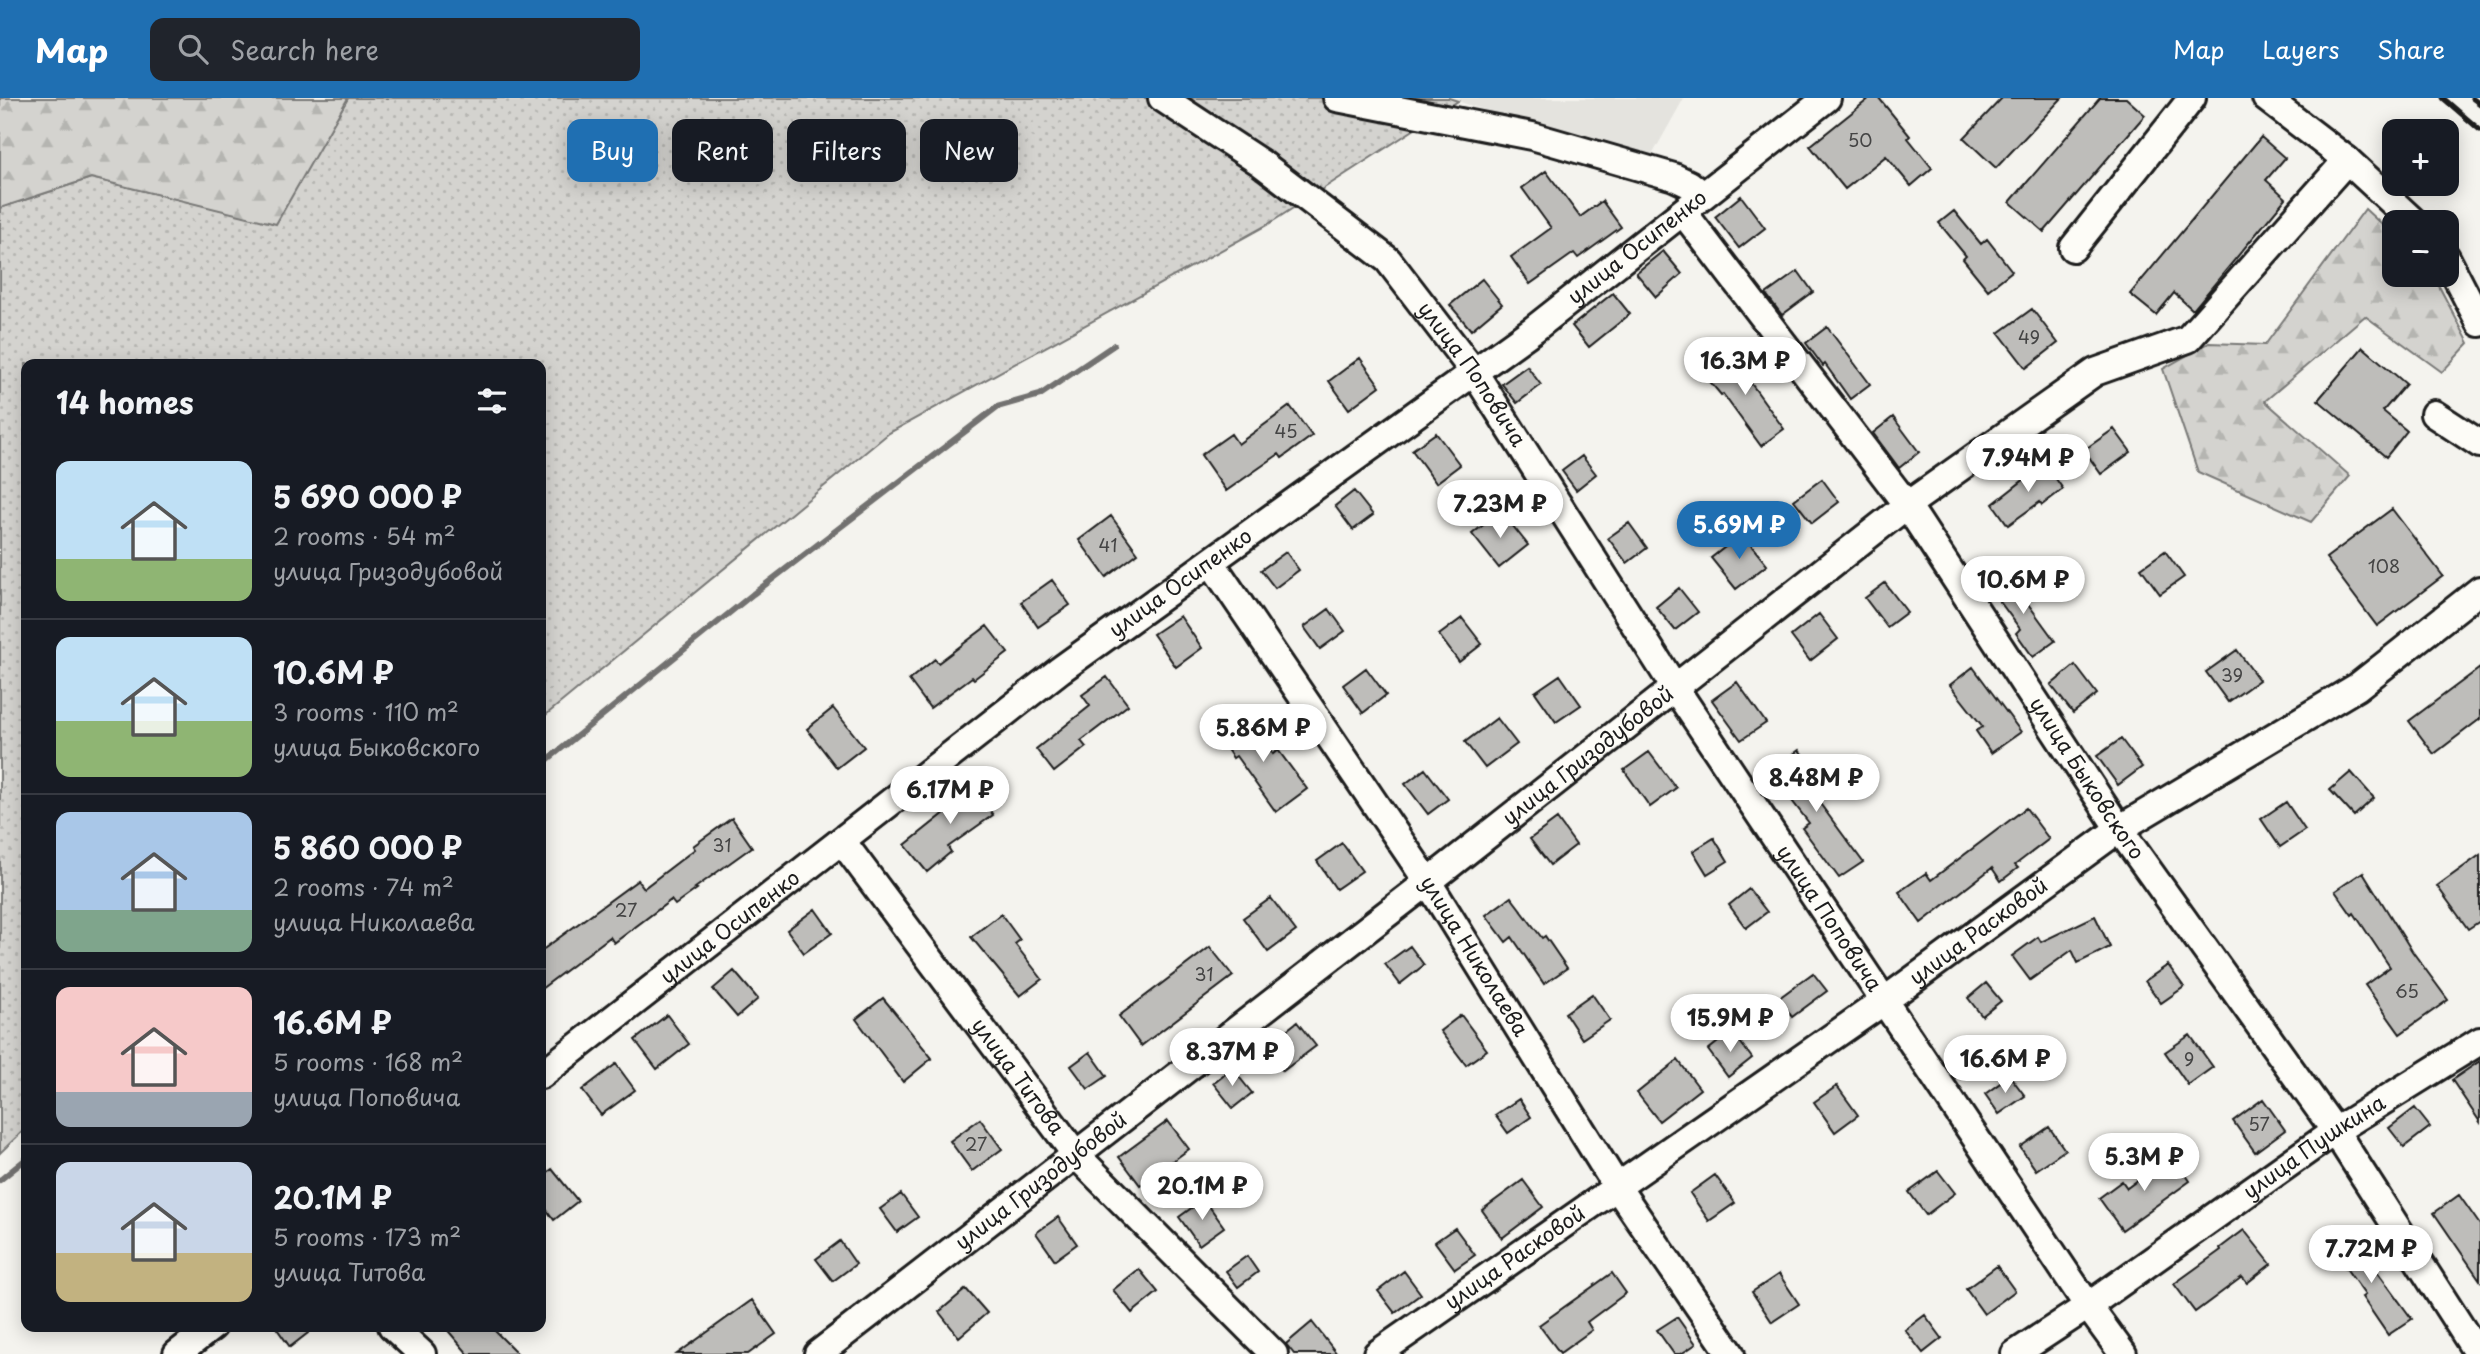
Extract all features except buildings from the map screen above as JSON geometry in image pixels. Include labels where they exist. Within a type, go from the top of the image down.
[{"type":"street","name":"улица Поповича","points":[[1162,98],[1261,163],[1388,260],[1474,372],[1675,688],[2088,1306],[2123,1354]]},
{"type":"street","points":[[1338,98],[1532,136],[1674,177],[1703,195]]},
{"type":"street","name":"улица Осипенко","points":[[546,1070],[1060,670],[1534,329],[1827,98]]},
{"type":"street","points":[[2073,248],[2192,98]]},
{"type":"street","points":[[2266,98],[2347,160],[2401,210]]},
{"type":"street","name":"улица Гризодубовой","points":[[818,1354],[1428,882],[1908,505],[2095,372],[2188,339],[2347,160]]},
{"type":"street","name":"улица Быковского","points":[[1683,212],[1908,505],[2119,830],[2335,1131],[2478,1354]]},
{"type":"street","points":[[2459,282],[2480,323]]},
{"type":"street","points":[[2434,414],[2480,444]]},
{"type":"street","name":"улица Николаева","points":[[1211,562],[1428,882],[1617,1187],[1731,1354]]},
{"type":"street","name":"улица Расковой","points":[[1377,1354],[1884,1001],[2119,830],[2357,687],[2480,590]]},
{"type":"street","name":"улица Титова","points":[[842,841],[1076,1155],[1274,1354]]},
{"type":"street","name":"улица Пушкина","points":[[2015,1354],[2088,1306],[2335,1131],[2480,1041]]},
{"type":"street","points":[[177,1354],[205,1332]]},
{"type":"street","points":[[398,1332],[422,1354]]},
{"type":"shaded area","points":[[1449,98],[1684,98],[1646,166]]},
{"type":"green space","points":[[0,98],[348,98],[276,224],[91,178],[0,208]]},
{"type":"green space","points":[[348,98],[1449,98],[1458,101],[1267,225],[889,433],[546,715],[546,359],[21,359],[21,1133],[0,1153],[0,208],[91,178],[275,223]]},
{"type":"green space","points":[[2365,209],[2382,225],[2382,287],[2439,287],[2469,343],[2442,372],[2365,316],[2265,401],[2350,476],[2311,522],[2198,472],[2163,369],[2209,343],[2265,345]]},
{"type":"waterway","points":[[546,761],[753,594],[997,407],[1040,395],[1114,345]]},
{"type":"waterway","points":[[0,1180],[21,1163]]},
{"type":"railway","points":[[2443,98],[2480,130]]},
{"type":"railway","points":[[2472,98],[2480,104]]}]
